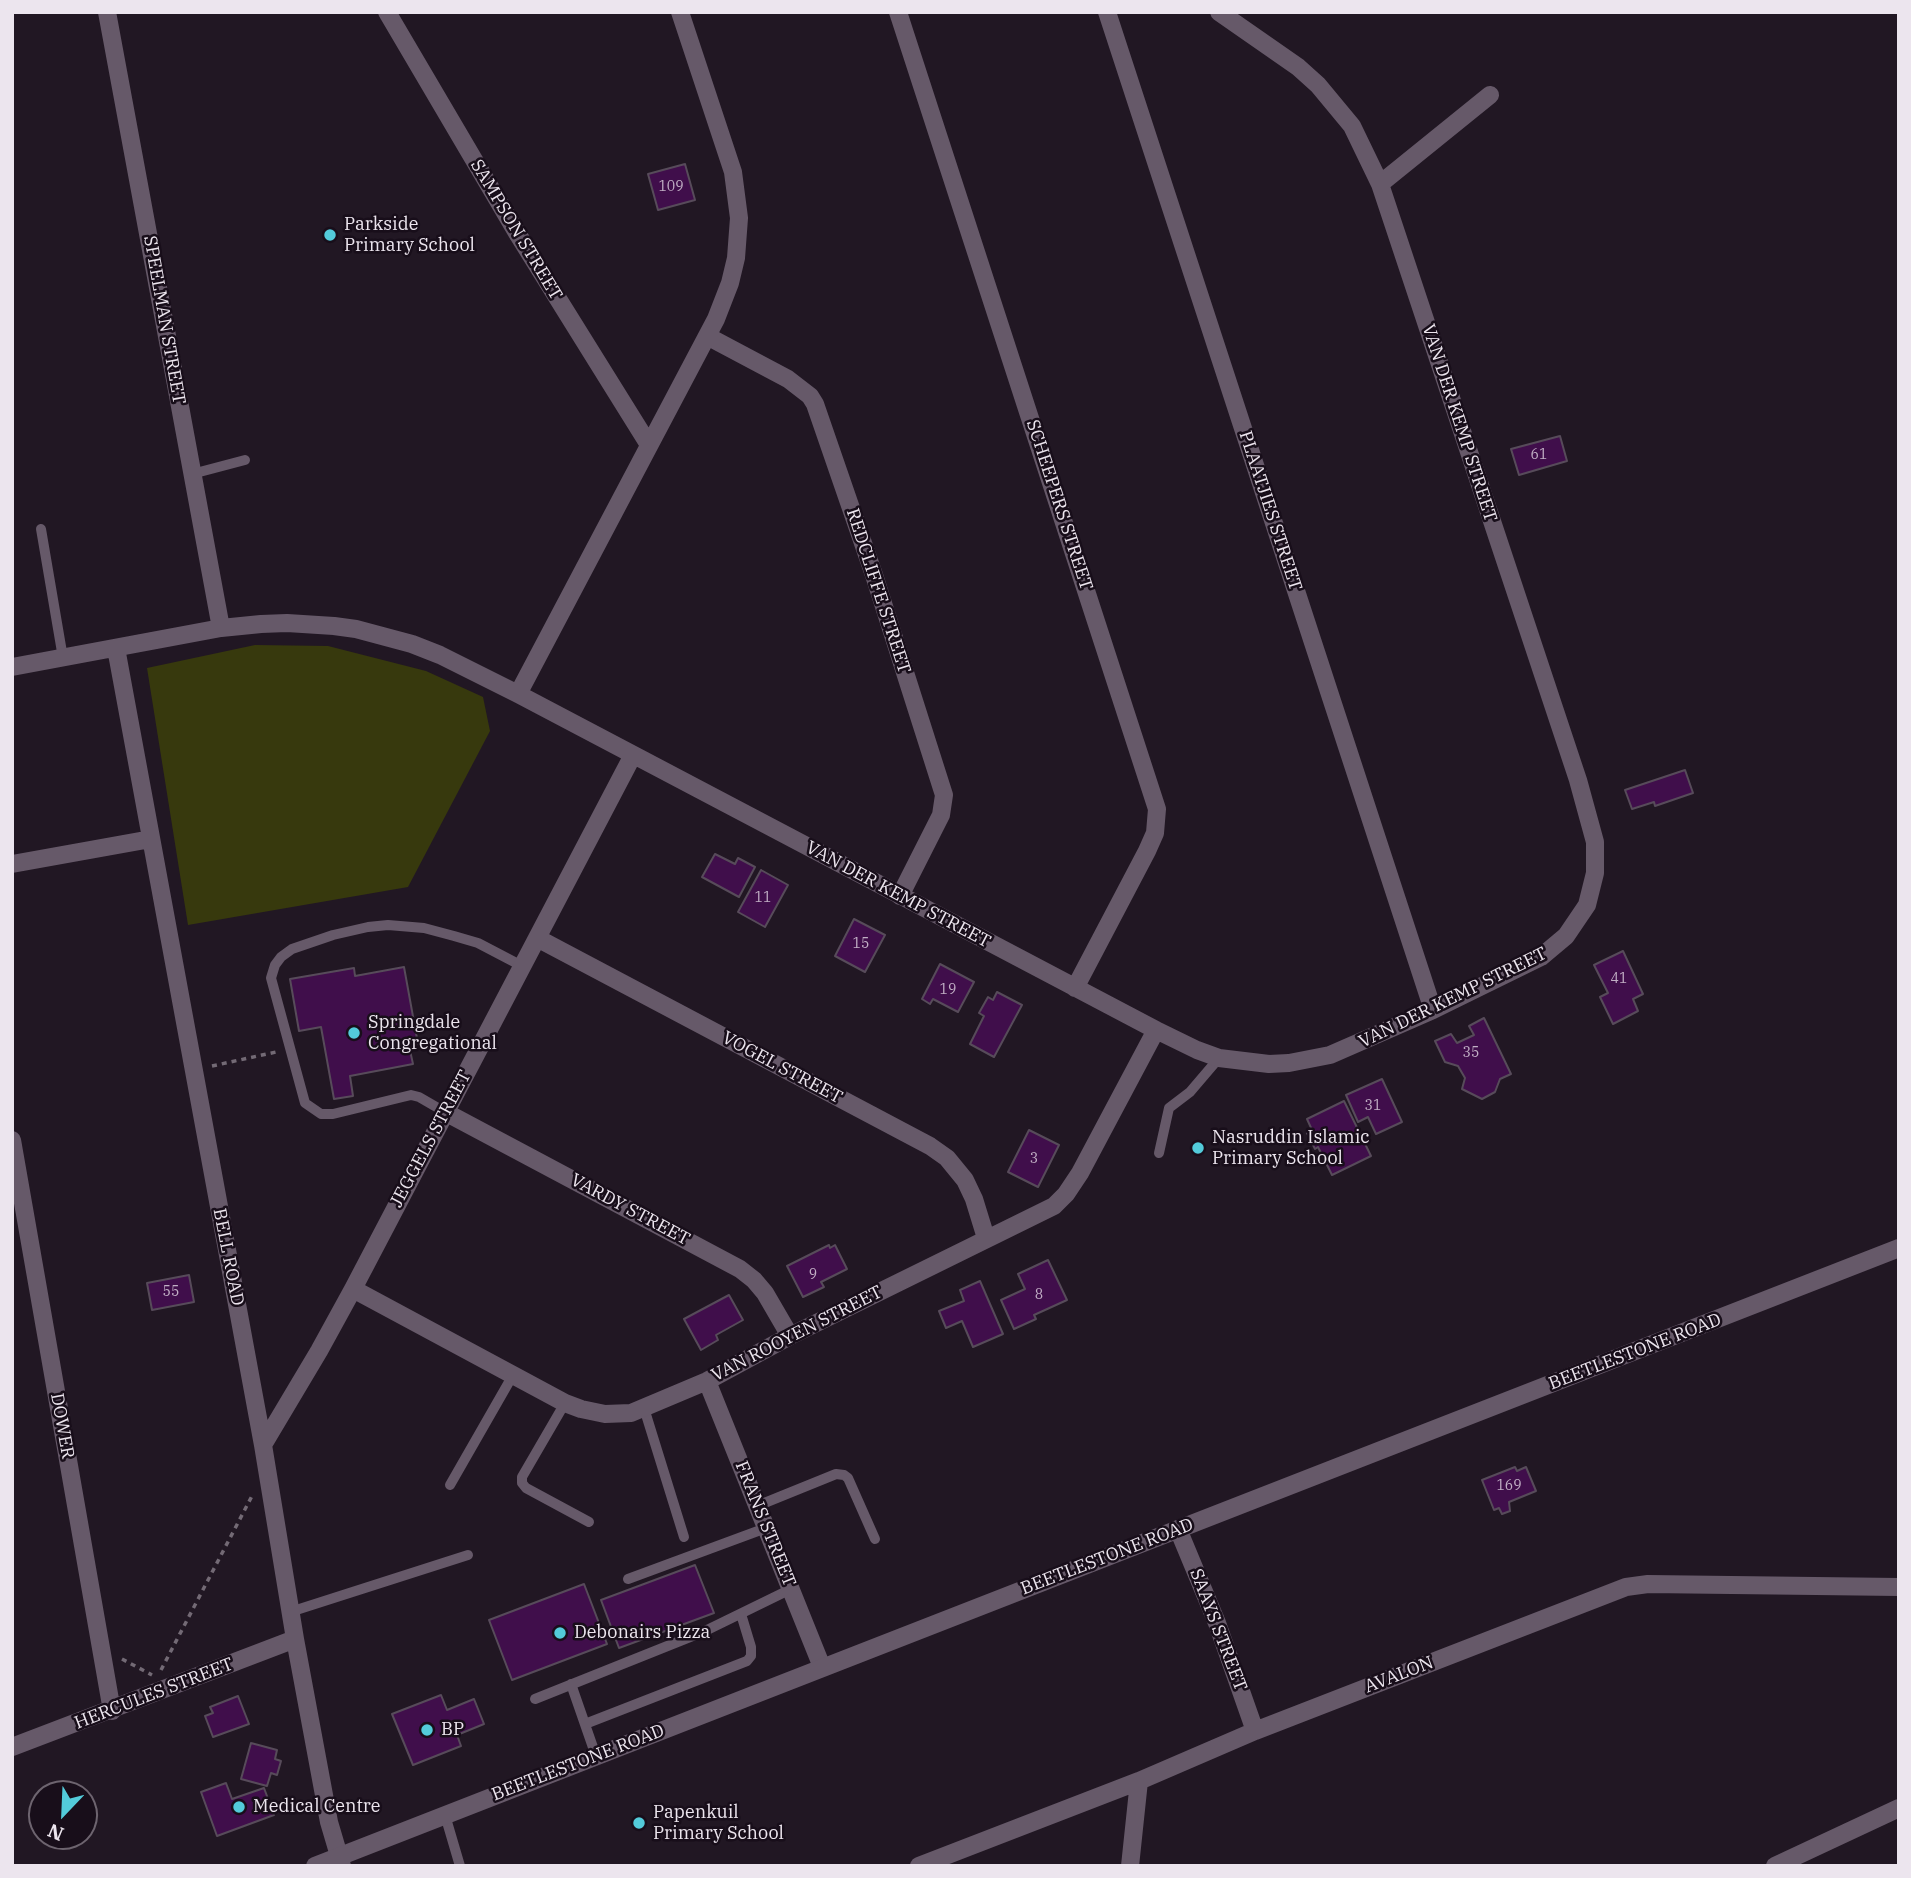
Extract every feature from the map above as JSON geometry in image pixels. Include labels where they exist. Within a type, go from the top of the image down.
[{"type":"street","name":"SPEELMAN STREET","points":[[107,12],[221,628]]},
{"type":"street","name":"SAMPSON STREET","points":[[387,12],[511,222],[649,445]]},
{"type":"street","points":[[518,694],[724,303],[736,258],[738,202],[733,172],[680,12]]},
{"type":"street","name":"SCHEEPERS STREET","points":[[898,12],[1157,809],[1155,833],[1147,851],[1075,988]]},
{"type":"street","name":"PLAATJIES STREET","points":[[1107,12],[1433,1010]]},
{"type":"street","name":"VAN DER KEMP STREET","points":[[12,667],[221,628],[287,623],[356,629],[421,648],[518,694],[1156,1030],[1219,1058],[1269,1064],[1311,1060],[1350,1048],[1513,972],[1554,949],[1573,928],[1587,905],[1592,889],[1597,856],[1595,842],[1573,767],[1380,184],[1352,126],[1318,85],[1298,67],[1219,12]]},
{"type":"street","points":[[1380,184],[1490,95]]},
{"type":"street","name":"REDCLIFFE STREET","points":[[707,336],[788,379],[816,404],[944,794],[941,815],[900,896]]},
{"type":"street","name":"BELL ROAD","points":[[116,648],[263,1445],[290,1612],[329,1822],[340,1861]]},
{"type":"street","name":"JEGGELS STREET","points":[[263,1445],[354,1289],[633,755]]},
{"type":"street","points":[[12,864],[150,839]]},
{"type":"street","name":"VOGEL STREET","points":[[537,938],[930,1146],[947,1158],[965,1180],[986,1238]]},
{"type":"street","name":"VAN ROOYEN STREET","points":[[354,1289],[565,1403],[605,1414],[631,1413],[707,1381],[790,1335],[1055,1206],[1080,1173],[1156,1030]]},
{"type":"street","name":"VARDY STREET","points":[[445,1112],[740,1269],[754,1279],[765,1293],[790,1335]]},
{"type":"street","name":"DOWER","points":[[12,1140],[112,1711]]},
{"type":"street","name":"BEETLESTONE ROAD","points":[[315,1866],[340,1861],[445,1815],[1899,1248]]},
{"type":"street","name":"FRANS STREET","points":[[707,1381],[822,1667]]},
{"type":"street","name":"SAAYS STREET","points":[[1178,1529],[1217,1623],[1255,1731]]},
{"type":"street","name":"AVALON","points":[[919,1866],[951,1860],[1255,1731],[1636,1584],[1899,1587]]},
{"type":"street","name":"HERCULES STREET","points":[[12,1747],[295,1639]]},
{"type":"street","points":[[1130,1866],[1139,1781]]},
{"type":"street","points":[[1775,1866],[1899,1808]]},
{"type":"lane","points":[[192,474],[245,460]]},
{"type":"lane","points":[[41,529],[63,658]]},
{"type":"lane","points":[[445,1112],[419,1097],[411,1096],[333,1114],[321,1114],[305,1103],[271,978],[275,965],[292,949],[333,935],[388,925],[424,928],[478,943],[522,966]]},
{"type":"lane","points":[[1159,1153],[1169,1108],[1190,1092],[1219,1058]]},
{"type":"lane","points":[[450,1485],[513,1375]]},
{"type":"lane","points":[[565,1403],[522,1483],[526,1488],[589,1522]]},
{"type":"lane","points":[[644,1408],[684,1537]]},
{"type":"lane","points":[[757,1506],[836,1474],[844,1475],[848,1478],[875,1539]]},
{"type":"lane","points":[[628,1579],[766,1528]]},
{"type":"lane","points":[[290,1612],[468,1555]]},
{"type":"lane","points":[[535,1699],[705,1631],[791,1589]]},
{"type":"lane","points":[[585,1724],[747,1661],[751,1656],[751,1647],[741,1614]]},
{"type":"lane","points":[[571,1684],[596,1756]]},
{"type":"lane","points":[[445,1815],[460,1866]]},
{"type":"path","points":[[218,1065],[289,1049]]},
{"type":"path","points":[[101,1647],[157,1677],[266,1467]]},
{"type":"shaded area","points":[[255,645],[328,646],[426,671],[483,697],[490,731],[408,887],[188,925],[147,668]]},
{"type":"building","points":[[685,164],[695,200],[658,210],[648,174]]},
{"type":"building","points":[[1560,436],[1567,461],[1519,475],[1511,449]]},
{"type":"building","points":[[1685,770],[1693,793],[1655,806],[1654,802],[1632,809],[1625,790]]},
{"type":"building","points":[[715,854],[735,864],[738,858],[755,867],[739,897],[702,877]]},
{"type":"building","points":[[761,870],[788,885],[765,927],[738,912]]},
{"type":"building","points":[[854,919],[885,935],[865,972],[835,956]]},
{"type":"building","points":[[1623,951],[1643,994],[1633,999],[1638,1011],[1613,1024],[1600,997],[1608,993],[1594,965]]},
{"type":"building","points":[[940,964],[974,982],[958,1012],[933,999],[930,1004],[922,999]]},
{"type":"building","points":[[404,967],[418,1044],[409,1046],[413,1064],[350,1076],[353,1096],[334,1099],[321,1027],[299,1031],[290,979],[354,968],[355,976]]},
{"type":"building","points":[[997,992],[1022,1005],[994,1057],[970,1044],[984,1016],[979,1013],[988,997],[993,1000]]},
{"type":"building","points":[[1484,1018],[1511,1074],[1500,1079],[1495,1092],[1482,1099],[1462,1089],[1465,1078],[1458,1066],[1445,1062],[1435,1041],[1451,1034],[1457,1043],[1474,1035],[1469,1026]]},
{"type":"building","points":[[1382,1079],[1402,1122],[1376,1134],[1368,1117],[1358,1122],[1346,1095]]},
{"type":"building","points":[[1344,1101],[1371,1156],[1332,1175],[1318,1147],[1315,1149],[1307,1133],[1312,1130],[1307,1119]]},
{"type":"building","points":[[1029,1130],[1059,1145],[1038,1187],[1008,1172]]},
{"type":"building","points":[[829,1245],[830,1248],[835,1245],[847,1269],[821,1282],[824,1287],[803,1297],[787,1266]]},
{"type":"building","points":[[1048,1260],[1067,1300],[1034,1315],[1036,1319],[1014,1329],[1001,1300],[1025,1289],[1018,1274]]},
{"type":"building","points":[[189,1275],[194,1302],[152,1310],[147,1283]]},
{"type":"building","points":[[980,1281],[1003,1334],[973,1347],[962,1321],[946,1328],[939,1311],[964,1301],[960,1290]]},
{"type":"building","points":[[729,1295],[743,1320],[716,1335],[718,1340],[701,1350],[684,1319]]},
{"type":"building","points":[[1515,1467],[1517,1471],[1526,1467],[1536,1491],[1509,1502],[1510,1511],[1502,1514],[1499,1508],[1494,1510],[1482,1480]]},
{"type":"building","points":[[695,1565],[714,1613],[619,1648],[601,1600]]},
{"type":"building","points":[[584,1584],[607,1644],[512,1680],[489,1620]]},
{"type":"building","points":[[441,1695],[447,1710],[474,1699],[484,1724],[457,1735],[461,1746],[413,1765],[392,1714]]},
{"type":"building","points":[[238,1696],[249,1724],[213,1737],[205,1716],[213,1713],[210,1707]]},
{"type":"building","points":[[251,1743],[277,1750],[275,1759],[281,1761],[277,1775],[271,1773],[267,1786],[241,1779]]},
{"type":"building","name":"Medical Centre","points":[[226,1783],[232,1799],[264,1788],[274,1815],[217,1836],[201,1792]]},
{"type":"place","name":"Parkside Primary School","points":[[330,235]]},
{"type":"place","name":"Springdale Congregational","points":[[354,1033]]},
{"type":"place","name":"Nasruddin Islamic Primary School","points":[[1198,1148]]},
{"type":"place","name":"Debonairs Pizza","points":[[560,1633]]},
{"type":"place","name":"BP","points":[[427,1730]]},
{"type":"place","name":"Medical Centre","points":[[239,1807]]},
{"type":"place","name":"Papenkuil Primary School","points":[[639,1823]]}]
